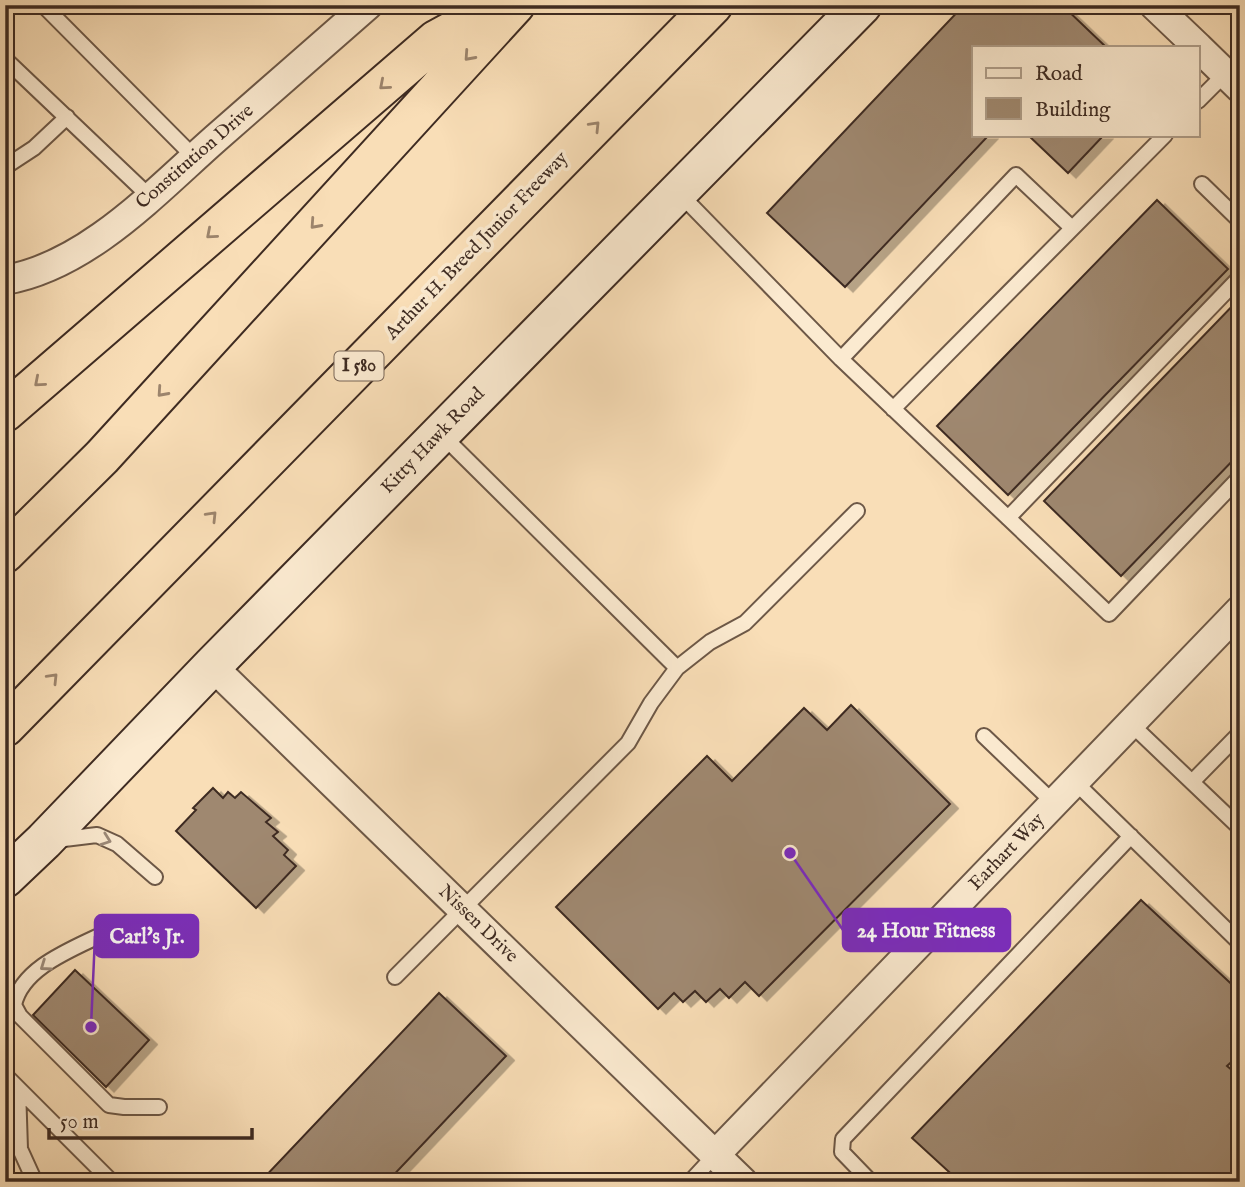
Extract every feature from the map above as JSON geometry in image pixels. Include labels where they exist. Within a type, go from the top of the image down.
[{"type":"highway","points":[[5,412],[436,40],[500,5]]},
{"type":"highway","points":[[5,553],[103,457],[515,5]]},
{"type":"highway","name":"Arthur H. Breed Junior Freeway","points":[[5,727],[713,5]]},
{"type":"street","name":"Constitution Drive","points":[[5,280],[19,278],[75,255],[149,197],[368,5]]},
{"type":"street","name":"Kitty Hawk Road","points":[[5,878],[862,5]]},
{"type":"street","points":[[1154,5],[1197,46]]},
{"type":"street","points":[[1200,49],[1232,81]]},
{"type":"street","name":"Earhart Way","points":[[715,1155],[1240,610]]},
{"type":"street","name":"Nissen Drive","points":[[212,666],[743,1182]]},
{"type":"lane","points":[[43,5],[194,157]]},
{"type":"lane","points":[[5,59],[149,197]]},
{"type":"lane","points":[[1200,100],[1232,81]]},
{"type":"lane","points":[[5,167],[34,148],[67,117]]},
{"type":"lane","points":[[893,409],[1164,136]]},
{"type":"lane","points":[[841,359],[1016,175],[1072,228]]},
{"type":"lane","points":[[1202,184],[1240,221]]},
{"type":"lane","points":[[677,192],[841,359],[1109,614],[1240,477]]},
{"type":"lane","points":[[1008,518],[1240,277]]},
{"type":"lane","points":[[441,434],[677,668]]},
{"type":"lane","points":[[395,977],[628,743],[651,703],[677,668],[710,642],[745,623],[857,511]]},
{"type":"lane","points":[[1130,723],[1240,828]]},
{"type":"lane","points":[[1192,782],[1240,733]]},
{"type":"lane","points":[[984,736],[1054,803]]},
{"type":"lane","points":[[1074,781],[1240,943]]},
{"type":"lane","points":[[44,841],[97,835],[117,844],[155,877]]},
{"type":"lane","points":[[871,1182],[842,1152],[843,1139],[1131,836]]},
{"type":"lane","points":[[105,933],[62,954],[35,972],[16,995],[14,1005],[20,1016],[109,1105],[159,1107]]},
{"type":"lane","points":[[5,1075],[112,1182]]},
{"type":"lane","points":[[18,1088],[20,1149],[35,1182]]},
{"type":"lane","points":[[690,1182],[715,1155]]},
{"type":"building","points":[[964,5],[1062,5],[1105,46],[972,46],[972,136],[988,136],[845,287],[767,213]]},
{"type":"building","points":[[1029,136],[1103,136],[1068,173]]},
{"type":"building","points":[[1157,200],[1228,269],[1008,495],[937,426]]},
{"type":"building","points":[[1240,298],[1240,453],[1121,576],[1044,501]]},
{"type":"building","points":[[851,705],[950,804],[759,996],[745,982],[729,998],[720,989],[706,1002],[695,991],[683,1002],[674,993],[658,1009],[556,907],[707,756],[732,781],[804,708],[827,730]]},
{"type":"building","points":[[213,788],[223,798],[228,792],[235,798],[241,792],[271,818],[266,822],[278,832],[273,836],[288,850],[284,855],[296,866],[256,908],[176,831],[196,810],[193,808]]},
{"type":"building","points":[[1141,900],[1240,992],[1240,1054],[1227,1066],[1240,1077],[1240,1182],[960,1182],[912,1138]]},
{"type":"building","points":[[75,970],[149,1040],[106,1087],[33,1015]]},
{"type":"building","points":[[439,993],[506,1056],[387,1182],[260,1182]]},
{"type":"place","name":"24 Hour Fitness","points":[[790,853]]},
{"type":"place","name":"Carl's Jr.","points":[[91,1027]]}]
